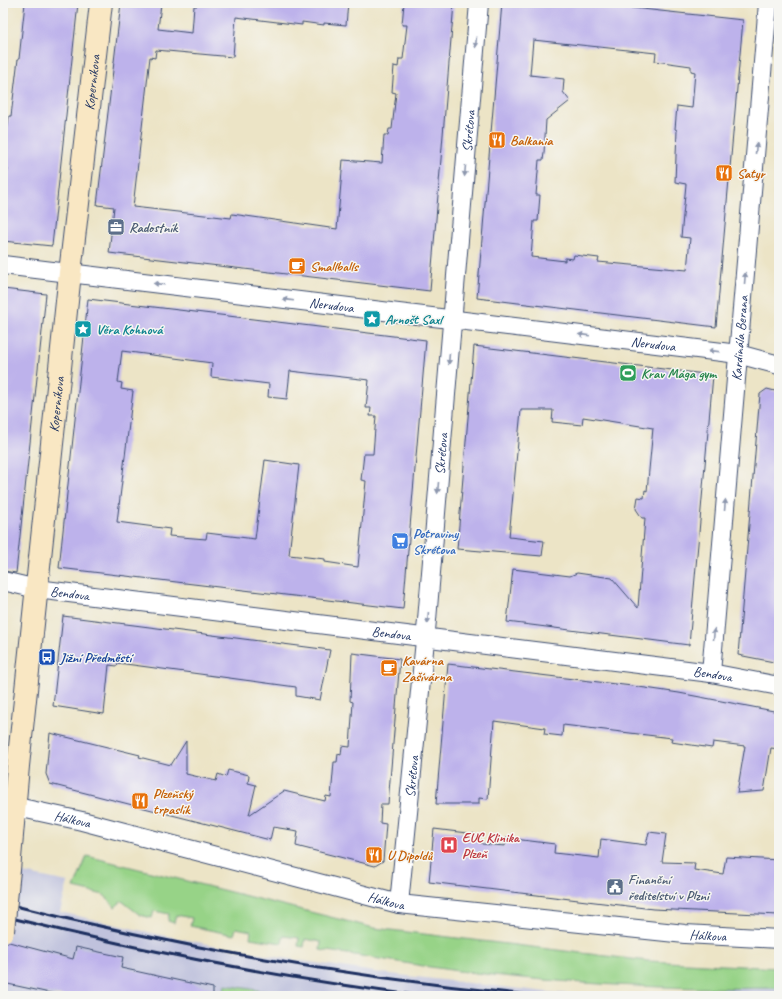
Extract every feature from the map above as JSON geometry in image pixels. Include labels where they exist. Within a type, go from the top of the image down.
[{"type":"street","name":"Koperníkova","points":[[3,931],[9,870],[8,805],[37,589],[70,273],[101,3]]},
{"type":"street","name":"Skrétova","points":[[399,904],[426,638],[479,3]]},
{"type":"street","name":"Kardinála Berana","points":[[711,673],[768,3]]},
{"type":"street","name":"Nerudova","points":[[3,265],[738,354],[779,365]]},
{"type":"street","name":"Bendova","points":[[3,581],[37,589],[711,673],[779,686]]},
{"type":"street","name":"Hálkova","points":[[8,805],[82,821],[399,904],[685,934],[779,939]]},
{"type":"shaded area","points":[[3,869],[68,882],[60,912],[156,934],[270,956],[381,973],[556,993],[614,996],[3,996]]},
{"type":"shaded area","points":[[779,988],[779,996],[723,996],[723,989]]},
{"type":"green space","points":[[87,856],[374,928],[648,961],[779,968],[779,988],[658,987],[578,983],[498,976],[441,969],[320,950],[321,942],[305,939],[304,947],[298,946],[299,938],[283,936],[282,943],[250,938],[251,931],[236,928],[234,935],[190,926],[192,918],[176,915],[174,923],[168,921],[169,914],[154,911],[152,918],[140,915],[122,901],[115,907],[104,895],[74,888]]},
{"type":"green space","points":[[225,985],[295,996],[222,996]]},
{"type":"building","points":[[25,3],[78,3],[52,246],[3,241],[3,202],[8,169],[3,169],[3,166],[9,116],[11,116],[19,59]]},
{"type":"building","points":[[121,3],[161,4],[158,29],[192,33],[194,6],[197,6],[198,3],[348,3],[346,25],[324,23],[324,25],[302,22],[302,25],[236,17],[233,57],[156,50],[155,58],[150,57],[133,207],[231,218],[232,214],[337,229],[343,160],[382,163],[384,135],[388,135],[389,129],[392,129],[396,93],[392,92],[394,66],[398,67],[399,59],[403,59],[407,25],[402,25],[404,3],[454,3],[430,291],[109,253],[114,207],[97,205]]},
{"type":"building","points":[[502,3],[587,3],[743,20],[716,327],[477,298]],"holes":[[[533,40],[656,53],[655,61],[691,66],[691,71],[695,72],[692,108],[677,106],[675,129],[677,130],[675,182],[686,184],[681,237],[690,238],[687,270],[598,262],[599,258],[574,255],[573,259],[565,258],[565,261],[531,257],[534,221],[538,221],[540,195],[536,195],[539,160],[543,160],[544,153],[546,120],[570,101],[563,92],[564,79],[530,75]]]},
{"type":"building","points":[[3,289],[46,294],[16,573],[3,571]]},
{"type":"building","points":[[88,299],[426,340],[403,609],[59,568]],"holes":[[[122,351],[212,363],[211,377],[269,384],[268,397],[287,399],[290,371],[369,380],[366,408],[371,408],[370,416],[376,416],[373,454],[364,454],[361,480],[366,481],[358,567],[325,562],[325,559],[289,555],[299,465],[265,460],[255,539],[207,533],[206,539],[169,536],[170,529],[117,522],[133,391],[121,389],[122,383],[118,382]]]},
{"type":"building","points":[[474,346],[713,375],[689,645],[507,622],[513,569],[570,576],[577,573],[612,578],[638,608],[645,518],[642,518],[636,509],[638,497],[644,498],[645,490],[647,491],[653,428],[583,417],[582,425],[552,422],[553,410],[521,410],[509,537],[544,541],[542,556],[457,549]]},
{"type":"building","points":[[767,389],[779,392],[779,663],[738,655],[760,394]]},
{"type":"building","points":[[63,616],[330,650],[320,700],[296,696],[296,687],[118,663],[117,666],[109,665],[104,714],[53,706]]},
{"type":"building","points":[[352,653],[400,659],[388,804],[381,804],[380,823],[386,824],[383,861],[375,866],[296,846],[298,831],[273,827],[270,840],[50,784],[46,774],[50,733],[140,755],[139,757],[171,765],[186,741],[186,774],[216,781],[218,774],[226,777],[228,770],[249,775],[248,783],[256,785],[249,815],[284,791],[325,801],[326,796],[331,797],[334,762],[337,762],[338,754],[341,755],[342,746],[350,747],[353,702],[350,701]]},
{"type":"building","points":[[448,664],[632,686],[679,693],[779,712],[779,749],[771,748],[764,791],[737,793],[745,746],[713,742],[712,748],[671,742],[672,738],[563,725],[562,736],[544,734],[545,728],[494,721],[488,799],[479,798],[479,804],[436,804]]},
{"type":"building","points":[[434,829],[475,834],[482,844],[505,846],[506,838],[555,844],[554,853],[599,858],[601,839],[646,845],[649,832],[666,834],[662,862],[695,863],[694,870],[723,874],[726,857],[779,860],[779,915],[653,909],[429,882]]},
{"type":"building","points":[[9,942],[73,959],[76,947],[123,957],[121,968],[213,988],[213,996],[64,996],[3,983],[3,943]]},
{"type":"railway","points":[[3,903],[136,934],[270,960],[404,981],[540,996]]},
{"type":"railway","points":[[3,916],[107,941],[263,972],[421,996]]},
{"type":"place","name":"Balkania","points":[[497,140]]},
{"type":"place","name":"Satyr","points":[[724,173]]},
{"type":"place","name":"Radostník","points":[[116,227]]},
{"type":"place","name":"Smallballs","points":[[297,266]]},
{"type":"place","name":"Arnošt Saxl","points":[[372,319]]},
{"type":"place","name":"Věra Kohnová","points":[[83,329]]},
{"type":"place","name":"Krav Mága gym","points":[[628,373]]},
{"type":"place","name":"Potraviny Skrétova","points":[[400,541]]},
{"type":"place","name":"Jižní Předměstí","points":[[47,657]]},
{"type":"place","name":"Kavárna Zašívárna","points":[[389,668]]},
{"type":"place","name":"Plzeňský trpaslík","points":[[140,801]]},
{"type":"place","name":"EUC Klinika Plzeň","points":[[449,845]]},
{"type":"place","name":"U Dipoldů","points":[[374,855]]},
{"type":"place","name":"Finanční ředitelství v Plzni","points":[[615,887]]}]
